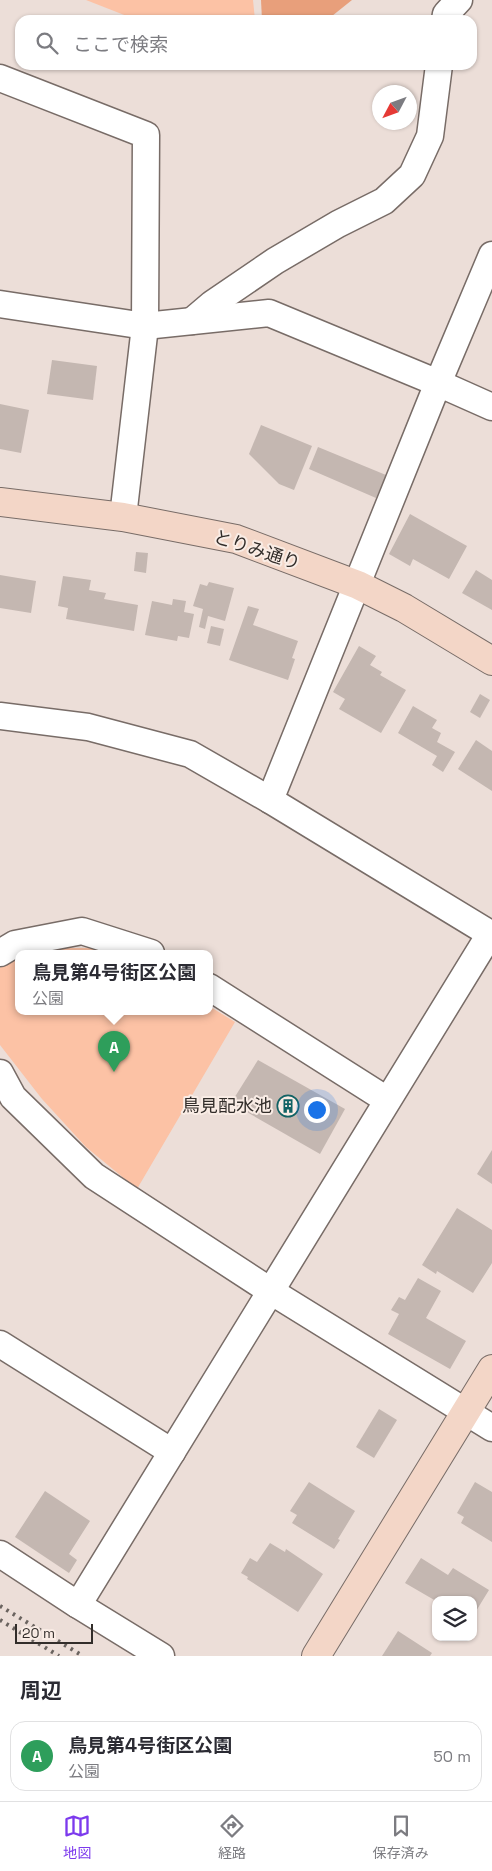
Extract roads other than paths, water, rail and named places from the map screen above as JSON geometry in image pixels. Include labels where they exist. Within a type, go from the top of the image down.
[{"type":"street","points":[[446,15],[458,0]]},
{"type":"street","points":[[192,321],[212,304],[275,261],[338,224],[384,201],[412,175],[430,136],[438,70]]},
{"type":"street","points":[[0,78],[146,135],[144,326],[123,516]]},
{"type":"street","points":[[270,800],[438,383],[492,256]]},
{"type":"street","points":[[0,304],[144,326],[269,314],[492,407]]},
{"type":"street","name":"とりみ通り","points":[[0,502],[123,516],[236,539],[358,585],[404,608],[492,662]]},
{"type":"street","points":[[0,716],[88,727],[190,754],[270,800],[491,934],[387,1100],[272,1292],[78,1606]]},
{"type":"street","points":[[0,953],[15,944],[82,931],[142,950]]},
{"type":"street","points":[[213,990],[387,1100]]},
{"type":"street","points":[[0,1073],[13,1096],[94,1176],[272,1292],[492,1428]]},
{"type":"street","points":[[0,1344],[172,1452]]},
{"type":"street","points":[[316,1656],[492,1369]]},
{"type":"street","points":[[0,1554],[78,1606],[161,1656]]},
{"type":"railway","points":[[0,1606],[83,1656]]},
{"type":"railway","points":[[0,1620],[59,1656]]},
{"type":"place","name":"鳥見第4号街区公園","points":[[114,1072]]},
{"type":"place","name":"鳥見配水池","points":[[288,1106]]}]
